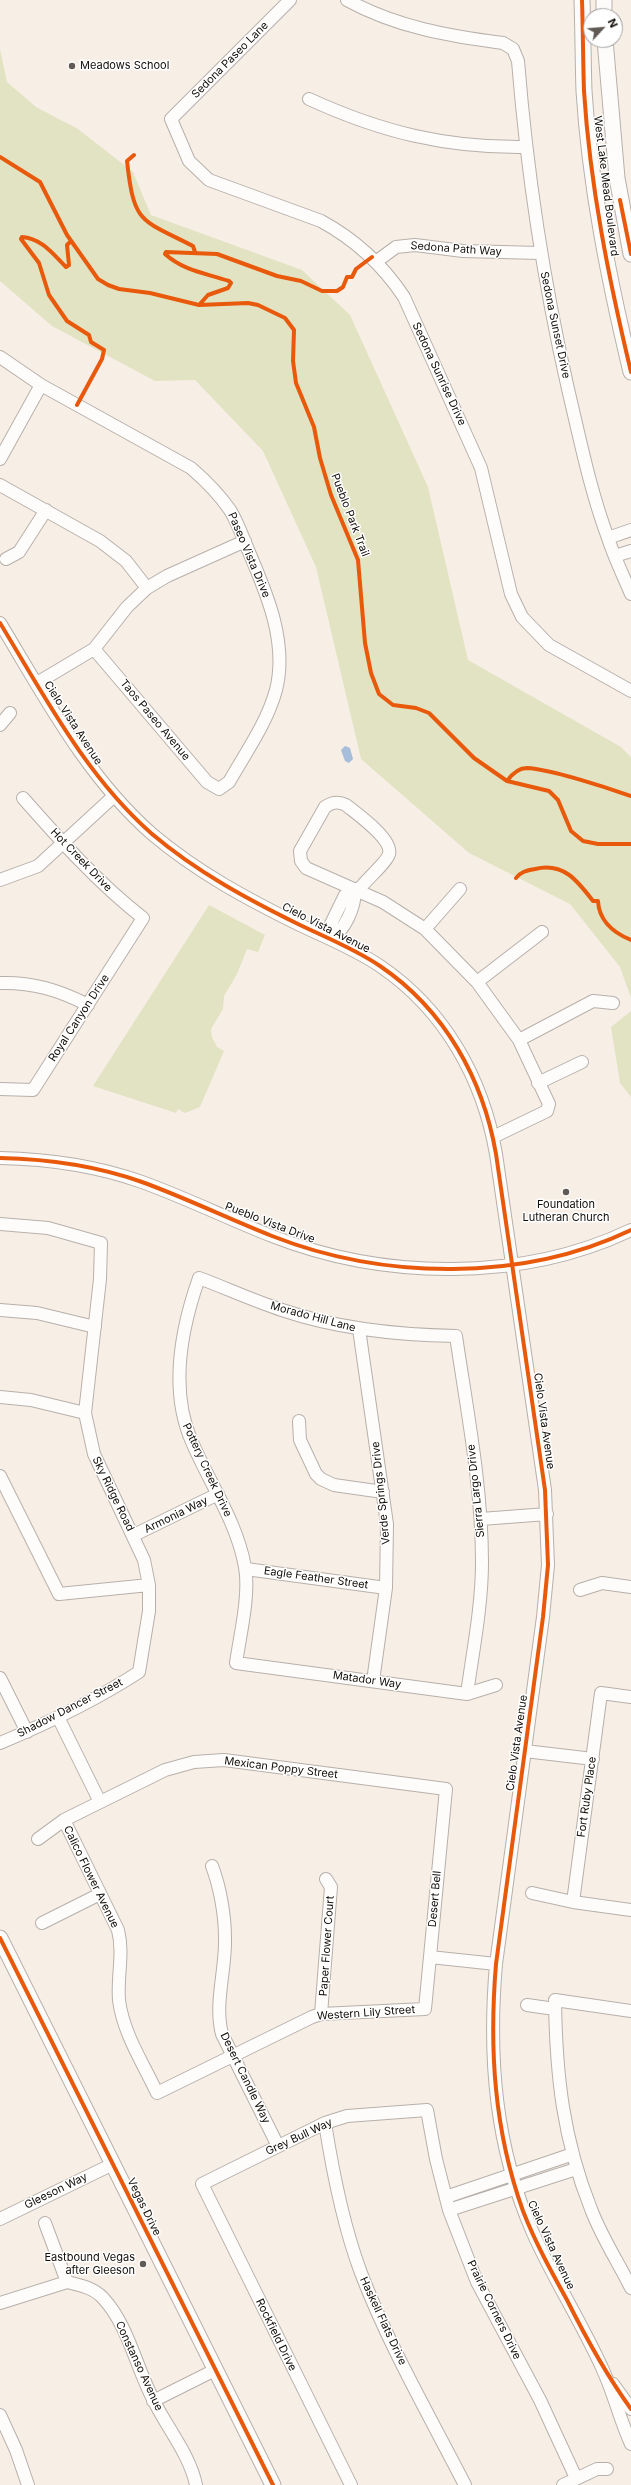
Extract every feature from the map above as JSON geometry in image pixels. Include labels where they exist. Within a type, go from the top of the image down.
[{"type":"main road","name":"West Lake Mead Boulevard","points":[[582,0],[584,92],[599,218],[612,293],[631,372]]},
{"type":"main road","name":"West Lake Mead Boulevard","points":[[606,48],[616,171],[631,254]]},
{"type":"main road","name":"Vegas Drive","points":[[0,1938],[273,2485]]},
{"type":"street","name":"Sedona Paseo Lane","points":[[171,120],[290,0]]},
{"type":"street","name":"Sedona Sunset Drive","points":[[347,0],[379,16],[424,31],[503,43],[512,49],[518,61],[525,147],[540,253],[586,465],[608,538],[631,594]]},
{"type":"street","points":[[309,99],[350,118],[394,131],[447,143],[525,147]]},
{"type":"street","name":"Sedona Sunrise Drive","points":[[171,120],[189,161],[209,180],[321,221],[358,244],[376,261],[404,297],[482,468],[512,594],[522,617],[549,645],[631,691]]},
{"type":"street","name":"Sedona Path Way","points":[[376,261],[396,247],[415,245],[463,251],[540,253]]},
{"type":"street","name":"Paseo Vista Drive","points":[[0,357],[41,384],[191,468],[213,486],[231,512],[245,541],[267,595],[278,639],[279,664],[276,689],[268,712],[229,782],[219,789]]},
{"type":"street","points":[[0,459],[41,384]]},
{"type":"street","points":[[0,485],[100,540],[126,561],[147,588]]},
{"type":"street","points":[[6,559],[19,552],[46,510]]},
{"type":"street","points":[[608,538],[631,530]]},
{"type":"street","points":[[37,683],[94,649],[127,607],[147,588],[167,576],[245,541]]},
{"type":"street","points":[[615,556],[631,551]]},
{"type":"street","name":"Cielo Vista Avenue","points":[[0,623],[86,761],[114,796],[152,833],[202,872],[261,906],[330,939],[382,967],[432,1013],[454,1043],[474,1077],[484,1103],[493,1137],[547,1514],[548,1565],[543,1618],[496,1964],[492,2021],[492,2063],[497,2108],[511,2174],[516,2188],[542,2253],[603,2370],[631,2444]]},
{"type":"street","name":"Taos Paseo Avenue","points":[[94,649],[207,782],[219,789]]},
{"type":"street","points":[[0,725],[10,713]]},
{"type":"street","points":[[0,880],[38,866],[114,796]]},
{"type":"street","name":"Hot Creek Drive","points":[[23,798],[63,843],[121,900],[143,918]]},
{"type":"street","points":[[330,939],[328,930],[342,915],[345,895],[355,890],[361,887],[389,855],[390,847],[386,839],[346,805],[335,802],[326,807],[300,851],[301,861],[306,868],[355,890],[383,902],[425,929],[477,982],[519,1040],[549,1104],[547,1111],[493,1137]]},
{"type":"street","points":[[425,929],[460,889]]},
{"type":"street","name":"Royal Canyon Drive","points":[[0,1089],[33,1090],[143,918]]},
{"type":"street","points":[[477,982],[542,932]]},
{"type":"street","points":[[0,983],[38,985],[64,992],[88,1004]]},
{"type":"street","points":[[519,1040],[593,1001],[613,1003]]},
{"type":"street","points":[[538,1083],[582,1062]]},
{"type":"street","name":"Pueblo Vista Drive","points":[[0,1158],[54,1162],[120,1176],[180,1197],[273,1236],[349,1259],[425,1268],[473,1268],[512,1264],[582,1249],[631,1230]]},
{"type":"street","name":"Sky Ridge Road","points":[[0,1224],[48,1228],[101,1243],[85,1413],[94,1454],[134,1535],[144,1560],[149,1585],[149,1611],[139,1672]]},
{"type":"street","name":"Morado Hill Lane","points":[[199,1278],[281,1310],[359,1329],[419,1336],[456,1336]]},
{"type":"street","name":"Pottery Creek Drive","points":[[199,1278],[188,1310],[179,1392],[183,1418],[192,1442],[238,1537],[246,1569],[246,1587],[236,1663]]},
{"type":"street","points":[[0,1310],[37,1313],[94,1327]]},
{"type":"street","name":"Verde Springs Drive","points":[[359,1329],[387,1524],[386,1588],[373,1681]]},
{"type":"street","name":"Sierra Largo Drive","points":[[456,1336],[481,1519],[482,1564],[479,1606],[467,1694]]},
{"type":"street","points":[[0,1397],[31,1400],[85,1413]]},
{"type":"street","points":[[299,1421],[300,1440],[316,1474],[321,1479],[334,1485],[383,1492]]},
{"type":"street","points":[[0,1476],[59,1594],[149,1585]]},
{"type":"street","name":"Armonia Way","points":[[134,1535],[218,1494]]},
{"type":"street","points":[[481,1519],[547,1514]]},
{"type":"street","name":"Eagle Feather Street","points":[[246,1569],[386,1588]]},
{"type":"street","points":[[580,1590],[602,1583],[631,1587]]},
{"type":"street","name":"Matador Way","points":[[236,1663],[467,1694],[496,1685]]},
{"type":"street","name":"Shadow Dancer Street","points":[[0,1743],[27,1732],[111,1690],[139,1672]]},
{"type":"street","points":[[0,1678],[27,1732]]},
{"type":"street","name":"Fort Ruby Place","points":[[574,1902],[601,1693],[631,1696]]},
{"type":"street","points":[[58,1717],[100,1802]]},
{"type":"street","points":[[525,1751],[593,1759]]},
{"type":"street","name":"Mexican Poppy Street","points":[[38,1839],[64,1820],[100,1802],[165,1770],[194,1762],[224,1760],[446,1790]]},
{"type":"street","name":"Desert Bell","points":[[425,2009],[446,1790]]},
{"type":"street","name":"Calico Flower Avenue","points":[[64,1820],[118,1930],[121,1942],[119,1998],[122,2022],[157,2093]]},
{"type":"street","name":"Desert Candle Way","points":[[212,1866],[217,1879],[225,1938],[218,2020],[222,2034],[278,2146]]},
{"type":"street","name":"Paper Flower Court","points":[[321,2014],[331,1887],[326,1879]]},
{"type":"street","points":[[532,1893],[574,1902],[631,1910]]},
{"type":"street","points":[[42,1923],[100,1894]]},
{"type":"street","points":[[430,1957],[496,1964]]},
{"type":"street","points":[[631,2011],[555,2000],[558,2076],[562,2110],[572,2154],[591,2210],[631,2288]]},
{"type":"street","points":[[527,2006],[555,2009]]},
{"type":"street","name":"Western Lily Street","points":[[157,2093],[312,2016],[321,2014],[425,2009]]},
{"type":"street","name":"Grey Bull Way","points":[[202,2184],[325,2123],[347,2116],[370,2113],[427,2110]]},
{"type":"street","name":"Prairie Corners Drive","points":[[427,2110],[436,2159],[449,2210],[477,2282],[540,2400],[576,2478]]},
{"type":"street","name":"Haskell Flats Drive","points":[[325,2123],[341,2205],[361,2272],[378,2315],[465,2485]]},
{"type":"street","points":[[446,2197],[572,2154]]},
{"type":"street","name":"Gleeson Way","points":[[0,2219],[113,2164]]},
{"type":"street","points":[[449,2210],[576,2169]]},
{"type":"street","name":"Rockfield Drive","points":[[202,2184],[351,2485]]},
{"type":"street","points":[[0,2303],[67,2282],[46,2223]]},
{"type":"street","name":"Constanso Avenue","points":[[67,2282],[95,2290],[103,2298],[120,2324],[153,2400],[190,2466],[196,2485]]},
{"type":"street","points":[[153,2400],[215,2370]]},
{"type":"street","name":"Cielo Vista Avenue","points":[[603,2370],[631,2409]]},
{"type":"street","points":[[0,2415],[16,2450],[28,2485]]},
{"type":"street","points":[[563,2485],[597,2469],[607,2469]]},
{"type":"green space","points":[[0,49],[7,82],[36,107],[78,129],[133,172],[151,215],[302,270],[350,315],[428,487],[468,660],[621,747],[631,757],[631,998],[620,967],[570,904],[469,853],[361,759],[316,567],[263,451],[195,380],[155,381],[52,326],[0,281]]},
{"type":"green space","points":[[209,905],[265,935],[258,952],[247,949],[237,974],[224,996],[223,1009],[211,1029],[212,1037],[217,1047],[224,1051],[200,1107],[185,1113],[178,1109],[176,1113],[93,1086]]},
{"type":"green space","points":[[631,1011],[631,1097],[620,1083],[611,1027]]},
{"type":"water","points":[[345,746],[350,748],[353,759],[349,763],[345,761],[341,750]]},
{"type":"cycle path","points":[[582,0],[584,91],[591,162],[608,268],[631,372]]},
{"type":"cycle path","points":[[134,155],[127,161],[133,197],[137,208],[143,217],[151,224],[193,246],[195,252]]},
{"type":"cycle path","name":"Pueblo Park Trail","points":[[0,157],[40,182],[67,235],[98,279],[108,285],[119,289],[150,293],[199,305],[248,303],[258,305],[285,318],[294,330],[293,361],[296,383],[314,427],[320,458],[331,495],[358,560],[365,643],[371,673],[379,694],[393,705],[416,708],[429,713],[474,758],[507,781],[549,791],[558,800],[571,831],[583,841],[598,844],[631,844]]},
{"type":"cycle path","points":[[620,200],[631,254]]},
{"type":"cycle path","points":[[71,241],[67,245],[69,265],[66,267],[51,252],[35,240],[22,237],[21,239],[39,263],[49,295],[67,321],[89,335],[91,342],[104,350],[102,359],[77,405]]},
{"type":"cycle path","points":[[199,305],[208,295],[228,288],[231,283],[229,281],[187,268],[172,260],[165,254],[166,252],[217,254],[277,276],[301,281],[322,291],[337,291],[343,287],[347,277],[352,277],[356,269],[372,257]]},
{"type":"cycle path","points":[[0,623],[50,707],[68,734],[107,787],[128,811],[169,848],[205,873],[261,905],[361,954],[380,966],[403,984],[424,1003],[458,1048],[482,1099],[496,1154],[545,1490],[548,1565],[543,1617],[496,1964],[493,2027],[496,2089],[500,2120],[513,2181],[528,2223],[589,2343],[631,2409]]},
{"type":"cycle path","points":[[507,781],[518,770],[527,768],[537,769],[579,779],[631,796]]},
{"type":"cycle path","points":[[516,878],[522,873],[532,869],[554,868],[568,874],[581,886],[593,901],[598,901],[601,915],[608,925],[619,934],[631,940]]},
{"type":"cycle path","points":[[0,1158],[72,1164],[125,1176],[158,1188],[272,1236],[315,1251],[360,1261],[406,1267],[453,1269],[499,1266],[545,1259],[589,1247],[631,1230]]},
{"type":"cycle path","points":[[0,1938],[273,2485]]},
{"type":"place","name":"Meadows School","points":[[72,66]]},
{"type":"place","name":"Foundation Lutheran Church","points":[[566,1192]]},
{"type":"place","name":"Eastbound Vegas after Gleeson","points":[[143,2264]]}]
